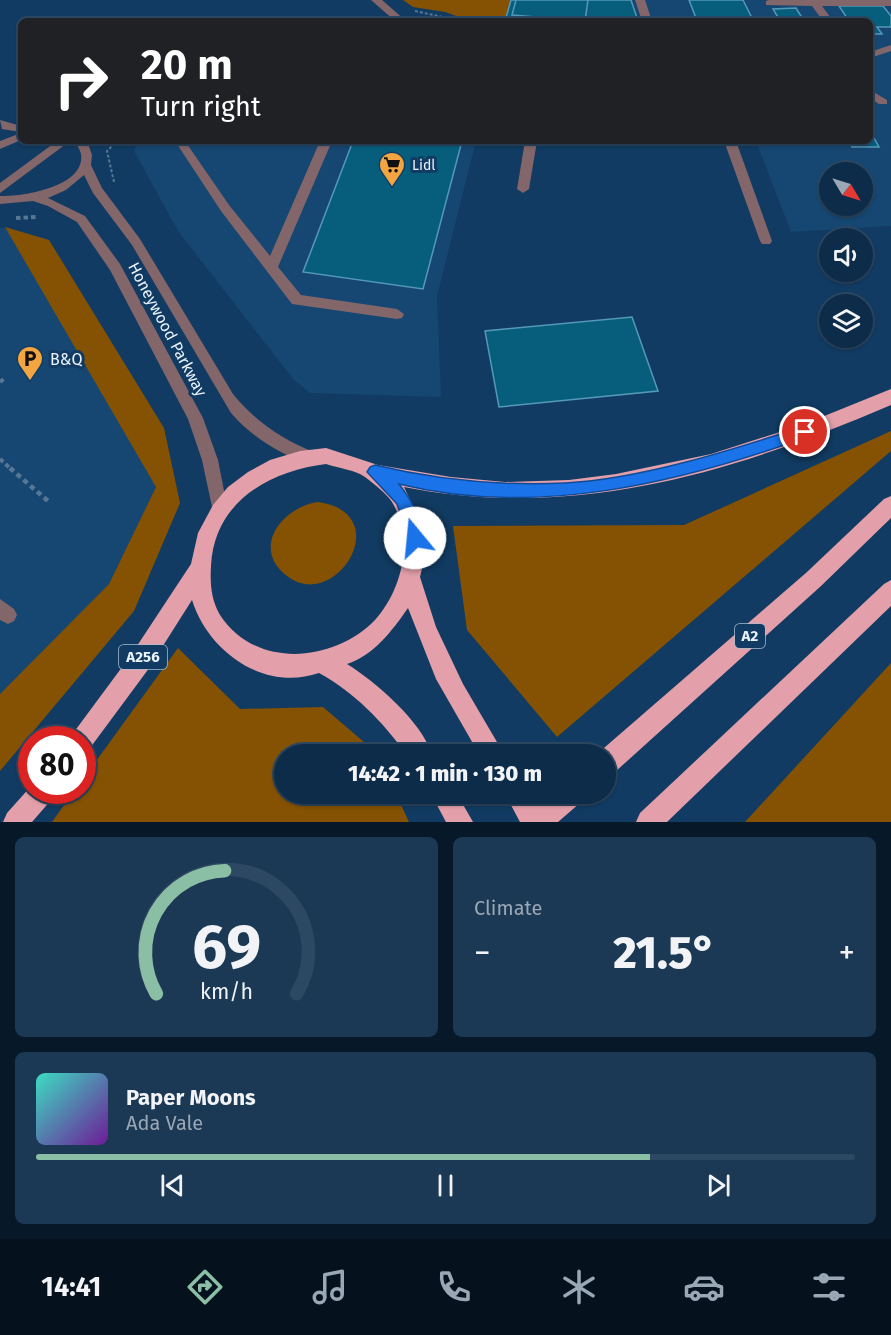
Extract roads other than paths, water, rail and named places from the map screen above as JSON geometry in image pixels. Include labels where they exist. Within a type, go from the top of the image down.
[{"type":"highway","points":[[375,472],[390,484],[402,500],[411,517],[415,538],[415,559],[411,581],[404,600],[378,633],[352,651],[322,663],[301,666],[279,666],[260,661],[242,652],[226,639],[205,608],[200,589],[199,570],[205,539],[231,496],[274,465],[308,457],[343,458],[375,472],[411,480],[486,490],[545,491],[608,484],[743,452],[815,428],[891,397]]},
{"type":"highway","name":"A2","points":[[616,753],[814,579],[891,505]]},
{"type":"highway","name":"A256","points":[[92,726],[139,663],[199,570]]},
{"type":"highway","points":[[411,581],[430,644],[453,693],[486,744]]},
{"type":"highway","points":[[649,822],[891,591]]},
{"type":"highway","points":[[322,663],[345,675],[373,696],[386,708],[413,744]]},
{"type":"highway","points":[[16,822],[31,804]]},
{"type":"highway","points":[[449,804],[460,822]]},
{"type":"highway","points":[[524,804],[537,822],[559,804]]},
{"type":"street","points":[[376,0],[397,18]]},
{"type":"street","points":[[640,0],[646,18]]},
{"type":"street","points":[[769,3],[891,3]]},
{"type":"street","points":[[815,3],[826,18]]},
{"type":"street","points":[[873,54],[891,48]]},
{"type":"street","points":[[873,95],[883,102]]},
{"type":"street","points":[[0,123],[6,127],[18,129]]},
{"type":"street","points":[[0,145],[18,137]]},
{"type":"street","points":[[0,189],[60,144]]},
{"type":"street","name":"Honeywood Parkway","points":[[83,144],[87,149],[86,162],[97,190],[136,242],[240,415],[272,441],[308,457]]},
{"type":"street","points":[[0,200],[21,201],[36,198],[67,185],[86,162],[96,144]]},
{"type":"street","points":[[181,144],[225,208],[297,300],[398,314]]},
{"type":"street","points":[[272,269],[325,144]]},
{"type":"street","points":[[523,189],[530,144]]},
{"type":"street","points":[[731,144],[766,241]]},
{"type":"street","name":"Honeywood Parkway","points":[[36,198],[52,202],[81,219],[115,267],[195,418],[210,460],[220,511]]},
{"type":"place","name":"Lidl","points":[[392,188]]},
{"type":"place","name":"B&Q","points":[[30,382]]}]
